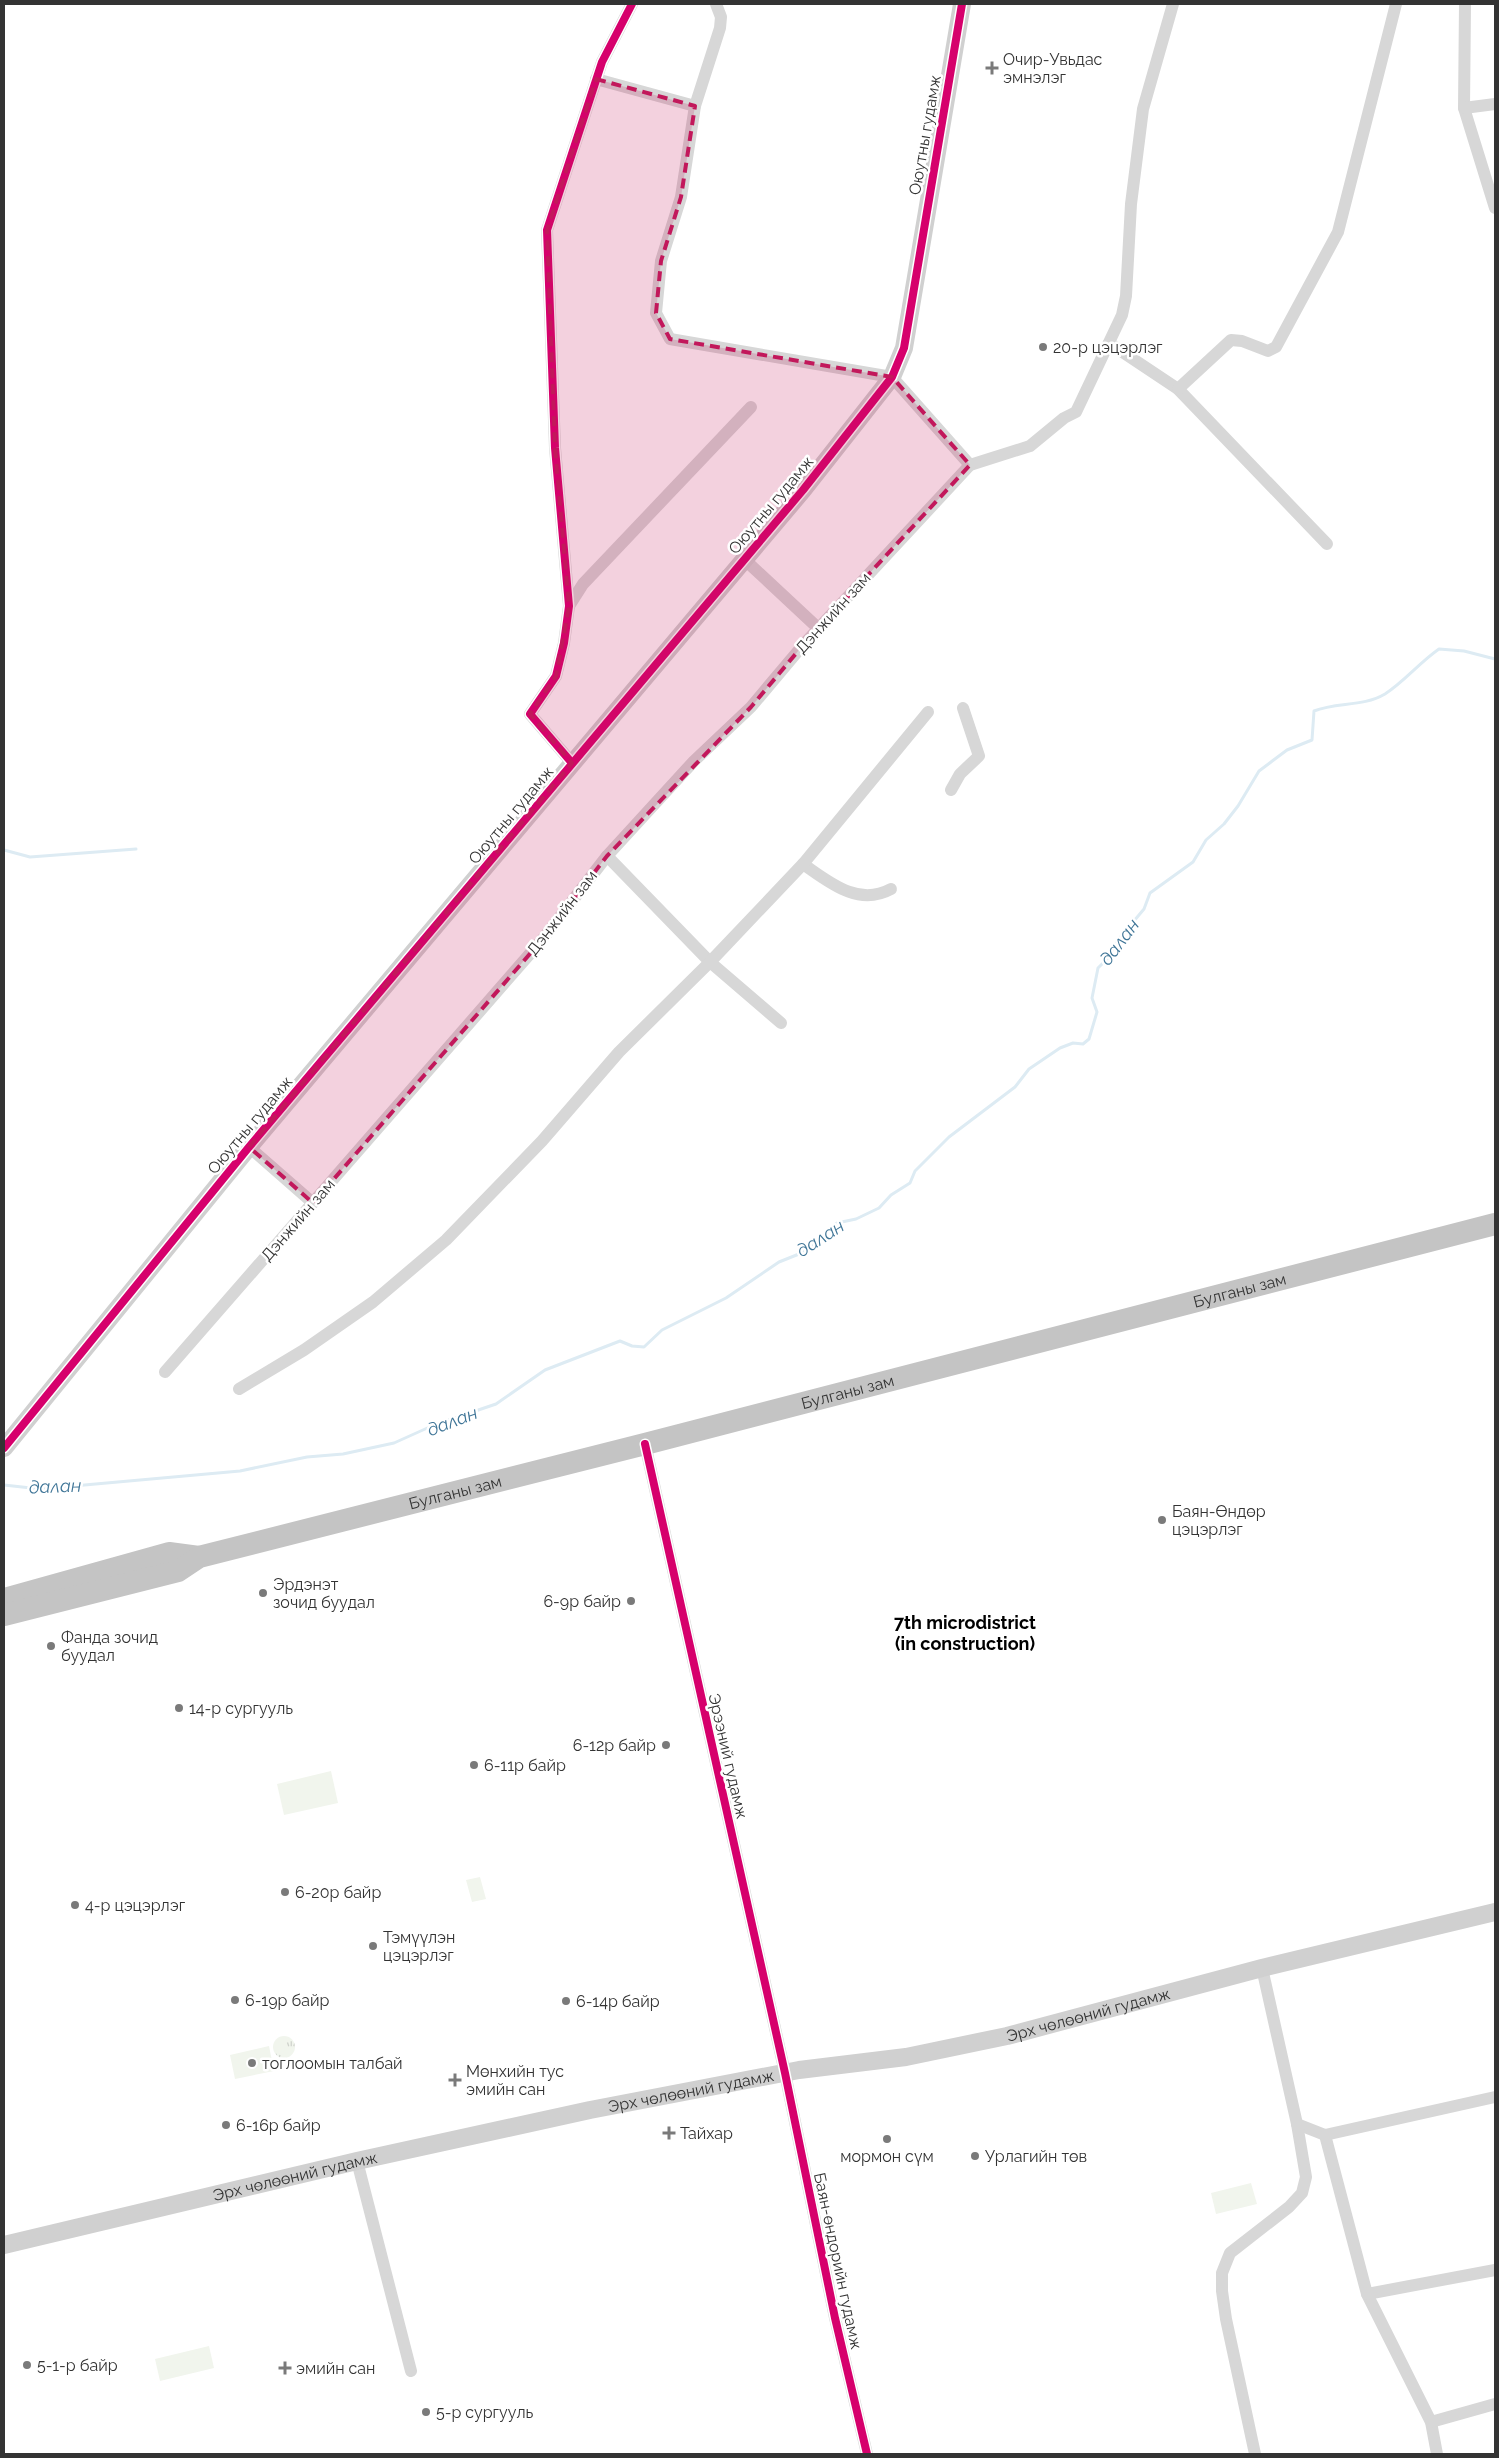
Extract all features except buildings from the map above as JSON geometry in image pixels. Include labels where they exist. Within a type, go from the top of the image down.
[{"type":"highway","name":"Булганы зам","points":[[4,1615],[178,1571],[199,1557],[645,1444],[1495,1224]]},
{"type":"highway","name":"Булганы зам","points":[[4,1599],[170,1553],[199,1557]]},
{"type":"street","points":[[572,763],[530,714],[556,676],[564,643],[569,606],[555,448],[547,230],[602,62],[632,4]]},
{"type":"street","points":[[716,4],[721,17],[720,28],[695,106],[681,197],[661,261],[656,313],[670,339],[892,377],[970,465],[1030,446],[1064,418],[1076,412],[1122,315],[1126,296],[1131,204],[1142,109],[1173,4]]},
{"type":"street","name":"Оюутны гудамж","points":[[4,1448],[249,1147],[803,490],[892,377],[904,348],[962,4]]},
{"type":"street","points":[[1178,389],[1231,340],[1242,341],[1268,351],[1276,347],[1338,232],[1396,4]]},
{"type":"street","points":[[1465,4],[1464,108],[1495,208]]},
{"type":"street","points":[[596,79],[695,106]]},
{"type":"street","points":[[1464,108],[1495,104]]},
{"type":"street","points":[[1109,343],[1178,389],[1327,544]]},
{"type":"street","points":[[569,606],[583,584],[751,407]]},
{"type":"street","name":"Дэнжийн зам","points":[[165,1372],[542,940],[606,856],[694,761],[751,707],[818,628],[970,465]]},
{"type":"street","points":[[744,559],[818,628]]},
{"type":"street","points":[[951,790],[960,774],[979,756],[963,708]]},
{"type":"street","points":[[239,1389],[304,1350],[373,1302],[446,1240],[542,1140],[619,1052],[710,962],[803,864],[928,712]]},
{"type":"street","points":[[606,856],[710,962],[781,1023]]},
{"type":"street","points":[[803,864],[840,890],[859,894],[884,893],[891,889]]},
{"type":"street","points":[[249,1147],[313,1203]]},
{"type":"street","name":"Эрээний гудамж","points":[[645,1444],[785,2073]]},
{"type":"street","name":"Эрх чөлөөний гудамж","points":[[4,2245],[357,2161],[590,2110],[785,2073],[906,2057],[1007,2036],[1262,1968],[1495,1912]]},
{"type":"street","points":[[1256,2454],[1226,2319],[1222,2292],[1222,2273],[1230,2253],[1289,2207],[1302,2193],[1306,2177],[1297,2124],[1262,1968]]},
{"type":"street","name":"Баян-өндорийн гудамж","points":[[785,2073],[835,2318],[867,2454]]},
{"type":"street","points":[[1297,2124],[1325,2135],[1495,2098]]},
{"type":"street","points":[[1325,2135],[1367,2294],[1431,2422],[1436,2454]]},
{"type":"street","points":[[357,2161],[411,2371]]},
{"type":"street","points":[[1367,2294],[1495,2270]]},
{"type":"street","points":[[1431,2422],[1495,2404]]},
{"type":"highlighted area","points":[[596,79],[695,106],[681,197],[661,261],[656,313],[670,339],[892,377],[970,465],[804,644],[751,707],[607,856],[542,940],[313,1203],[249,1147],[572,763],[530,714],[556,676],[569,606],[555,448],[547,230]]},
{"type":"green space","points":[[331,1771],[338,1803],[284,1815],[277,1784]]},
{"type":"green space","points":[[480,1877],[486,1899],[472,1902],[466,1880]]},
{"type":"green space","points":[[284,2036],[292,2039],[295,2047],[292,2055],[284,2058],[276,2055],[273,2047],[276,2039]]},
{"type":"green space","name":"тоглоомын талбай","points":[[269,2046],[274,2071],[235,2079],[230,2055]]},
{"type":"green space","points":[[1251,2183],[1257,2204],[1216,2214],[1211,2193]]},
{"type":"green space","points":[[209,2346],[214,2368],[160,2381],[155,2359]]},
{"type":"waterway","name":"далан","points":[[4,1485],[40,1489],[240,1471],[307,1457],[343,1454],[394,1443],[434,1425],[496,1404],[545,1370],[620,1341],[632,1346],[644,1347],[662,1330],[726,1298],[779,1262],[804,1252],[837,1223],[856,1219],[879,1208],[891,1195],[910,1183],[915,1171],[949,1137],[1015,1087],[1029,1069],[1060,1048],[1073,1043],[1083,1044],[1089,1039],[1097,1012],[1092,998],[1098,968],[1108,958],[1118,940],[1144,909],[1150,893],[1193,862],[1206,840],[1224,824],[1238,806],[1259,771],[1287,750],[1312,740],[1314,711],[1377,698],[1399,684],[1439,649],[1464,651],[1495,659]]},
{"type":"waterway","points":[[4,850],[30,857],[136,849]]},
{"type":"cycle path","points":[[572,763],[530,714],[556,676],[564,643],[569,606],[555,448],[547,230],[602,62],[632,4]]},
{"type":"cycle path","points":[[4,1448],[249,1147],[803,490],[892,377],[904,348],[962,4]]},
{"type":"cycle path","points":[[645,1444],[785,2073],[835,2318],[867,2454]]},
{"type":"place","name":"Oчир-Увьдас эмнэлэг","points":[[992,68]]},
{"type":"place","name":"20-р цэцэрлэг","points":[[1043,347]]},
{"type":"place","name":"Баян-Өндөр цэцэрлэг","points":[[1162,1520]]},
{"type":"place","name":"Эрдэнэт зочид буудал","points":[[263,1593]]},
{"type":"place","name":"6-9р байр","points":[[631,1601]]},
{"type":"place","name":"Фанда зочид буудал","points":[[51,1646]]},
{"type":"place","name":"14-р сургууль","points":[[179,1708]]},
{"type":"place","name":"6-12р байр","points":[[666,1745]]},
{"type":"place","name":"6-11р байр","points":[[474,1765]]},
{"type":"place","name":"6-20р байр","points":[[285,1892]]},
{"type":"place","name":"4-р цэцэрлэг","points":[[75,1905]]},
{"type":"place","name":"Тэмүүлэн цэцэрлэг","points":[[373,1946]]},
{"type":"place","name":"6-19р байр","points":[[235,2000]]},
{"type":"place","name":"6-14р байр","points":[[566,2001]]},
{"type":"place","name":"тоглоомын талбай","points":[[252,2063]]},
{"type":"place","name":"Мөнхийн тус эмийн сан","points":[[455,2080]]},
{"type":"place","name":"6-16р байр","points":[[226,2125]]},
{"type":"place","name":"Тайхар","points":[[669,2133]]},
{"type":"place","name":"мормон сүм","points":[[887,2139]]},
{"type":"place","name":"Урлагийн төв","points":[[975,2156]]},
{"type":"place","name":"5-1-р байр","points":[[27,2365]]},
{"type":"place","name":"эмийн сан","points":[[285,2368]]},
{"type":"place","name":"5-р сургууль","points":[[426,2412]]},
{"type":"district","name":"7th microdistrict (in construction)","points":[[965,1632]]}]
